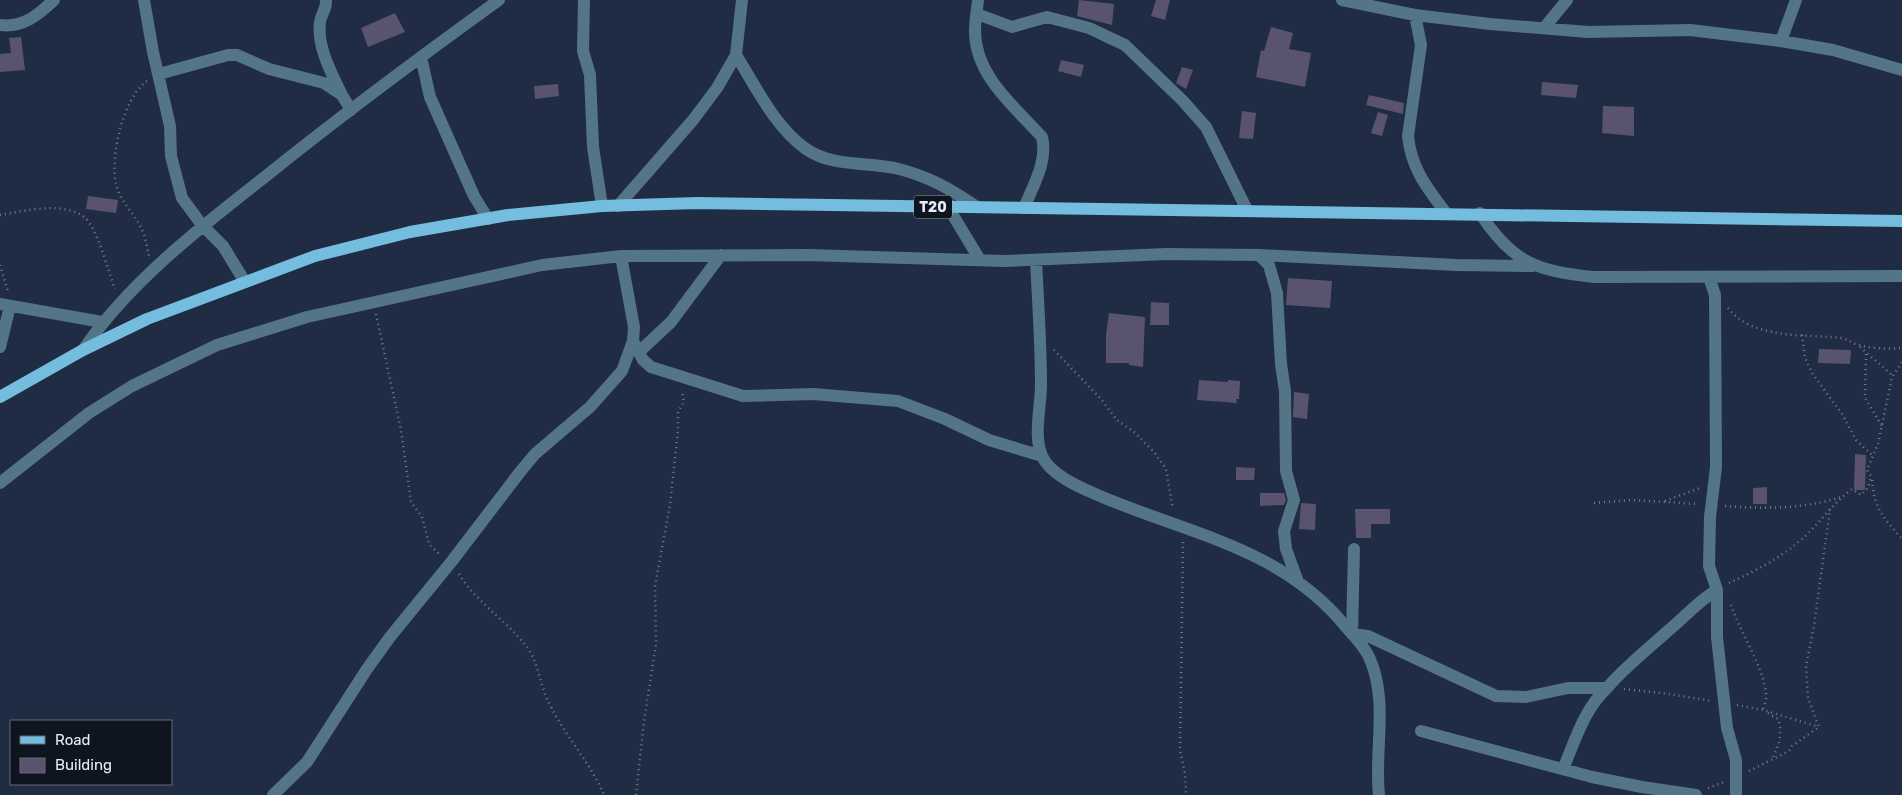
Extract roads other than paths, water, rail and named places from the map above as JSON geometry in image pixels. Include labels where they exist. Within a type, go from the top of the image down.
[{"type":"main road","name":"T20","points":[[0,397],[83,350],[147,319],[315,256],[410,232],[488,219],[602,206],[697,203],[1902,221]]},
{"type":"street","points":[[0,25],[10,26],[24,23],[35,17],[54,0]]},
{"type":"street","points":[[144,0],[170,126],[171,156],[182,198],[202,225],[223,246],[245,282]]},
{"type":"street","points":[[326,0],[320,22],[323,49],[342,95],[351,110]]},
{"type":"street","points":[[83,350],[102,322],[202,225],[351,110],[499,0]]},
{"type":"street","points":[[584,0],[583,51],[590,75],[593,147],[602,206]]},
{"type":"street","points":[[618,206],[693,120],[717,88],[736,56],[742,0]]},
{"type":"street","points":[[978,0],[975,32],[977,48],[985,68],[997,88],[1042,137],[1044,146],[1042,160],[1024,208]]},
{"type":"street","points":[[1342,0],[1415,16],[1588,32],[1690,30],[1781,41],[1833,50],[1902,70]]},
{"type":"street","points":[[1544,28],[1567,0]]},
{"type":"street","points":[[1781,41],[1796,0]]},
{"type":"street","points":[[977,14],[1012,27],[1046,17],[1090,28],[1125,45],[1183,100],[1206,127],[1247,210]]},
{"type":"street","points":[[1415,16],[1421,45],[1408,136],[1410,150],[1422,182],[1446,213]]},
{"type":"street","points":[[159,74],[228,55],[237,55],[269,69],[324,84],[342,95]]},
{"type":"street","points":[[736,56],[782,126],[807,150],[842,162],[894,168],[942,183],[976,207]]},
{"type":"street","points":[[421,57],[424,78],[437,115],[474,196],[488,219]]},
{"type":"street","points":[[948,207],[980,260]]},
{"type":"street","points":[[1480,214],[1496,238],[1533,266]]},
{"type":"street","points":[[273,795],[307,762],[367,669],[535,454],[577,421],[607,390],[622,371],[637,346],[671,322],[721,255]]},
{"type":"street","points":[[0,482],[88,413],[132,386],[176,363],[217,345],[275,326],[370,301],[542,265],[621,256],[817,255],[1036,260],[1141,255],[1259,255],[1456,265],[1533,266],[1554,272],[1594,277],[1902,276]]},
{"type":"street","points":[[1259,255],[1269,265],[1274,276],[1277,293],[1279,346],[1285,391],[1286,471],[1294,500],[1284,531],[1286,549],[1297,579]]},
{"type":"street","points":[[621,256],[637,346],[644,360],[651,368],[743,396],[813,394],[898,401],[945,418],[989,440],[1042,456]]},
{"type":"street","points":[[1036,260],[1041,385],[1039,430],[1042,456],[1053,470],[1081,487],[1123,506],[1265,560],[1297,579],[1332,609],[1369,657],[1378,693],[1379,795]]},
{"type":"street","points":[[1709,277],[1715,290],[1716,467],[1711,505],[1709,566],[1716,590],[1716,637],[1727,728],[1736,760],[1736,795]]},
{"type":"street","points":[[0,347],[6,305],[102,322]]},
{"type":"street","points":[[1352,634],[1354,549]]},
{"type":"street","points":[[1563,769],[1584,718],[1595,698],[1628,665],[1676,624],[1698,601],[1716,590]]},
{"type":"street","points":[[1352,634],[1368,636],[1496,696],[1526,697],[1568,688],[1607,688]]},
{"type":"street","points":[[1421,731],[1563,769],[1642,787],[1696,794]]}]
